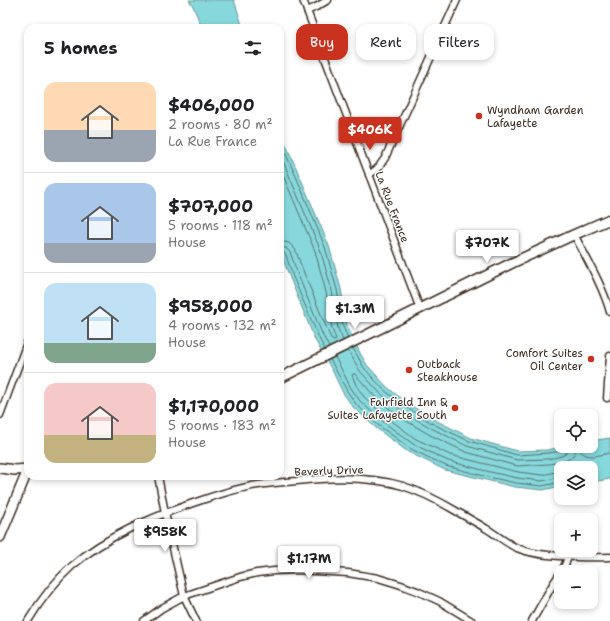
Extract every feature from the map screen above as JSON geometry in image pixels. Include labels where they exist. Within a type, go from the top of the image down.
[{"type":"main road","points":[[284,376],[574,234],[610,219]]},
{"type":"main road","points":[[0,468],[24,470]]},
{"type":"main road","points":[[0,537],[24,480]]},
{"type":"street","name":"La Rue France","points":[[303,0],[420,309]]},
{"type":"street","points":[[307,10],[316,8],[328,0]]},
{"type":"street","points":[[369,174],[378,168],[385,158],[457,0]]},
{"type":"street","points":[[574,234],[601,288],[610,312]]},
{"type":"street","points":[[0,415],[24,351]]},
{"type":"street","points":[[607,398],[610,356]]},
{"type":"street","name":"Beverly Drive","points":[[28,621],[47,592],[64,574],[82,558],[122,533],[136,525],[165,513],[221,493],[257,485],[318,479],[355,478],[374,480],[402,486],[422,492],[484,527],[520,550],[554,556]]},
{"type":"street","points":[[159,480],[184,596],[196,621]]},
{"type":"street","points":[[565,565],[568,557]]},
{"type":"street","name":"Beverly Drive","points":[[598,557],[610,557]]},
{"type":"street","points":[[144,621],[162,608],[184,596],[240,577],[257,573],[297,570],[348,573],[378,578],[412,589],[438,601],[472,621]]},
{"type":"street","points":[[532,621],[554,582]]},
{"type":"water","points":[[189,0],[234,0],[242,24],[200,24]]},
{"type":"water","points":[[284,140],[329,246],[341,289],[347,326],[367,365],[387,387],[408,404],[471,438],[517,451],[554,449],[554,453],[598,453],[598,440],[610,438],[610,479],[598,481],[598,461],[554,461],[554,488],[543,490],[515,487],[445,470],[408,452],[376,428],[353,407],[343,393],[315,340],[284,262]]},
{"type":"place","name":"Wyndham Garden Lafayette","points":[[479,116]]},
{"type":"place","name":"Comfort Suites Oil Center","points":[[591,359]]},
{"type":"place","name":"Outback Steakhouse","points":[[409,370]]},
{"type":"place","name":"Fairfield Inn & Suites Lafayette South","points":[[455,408]]}]
